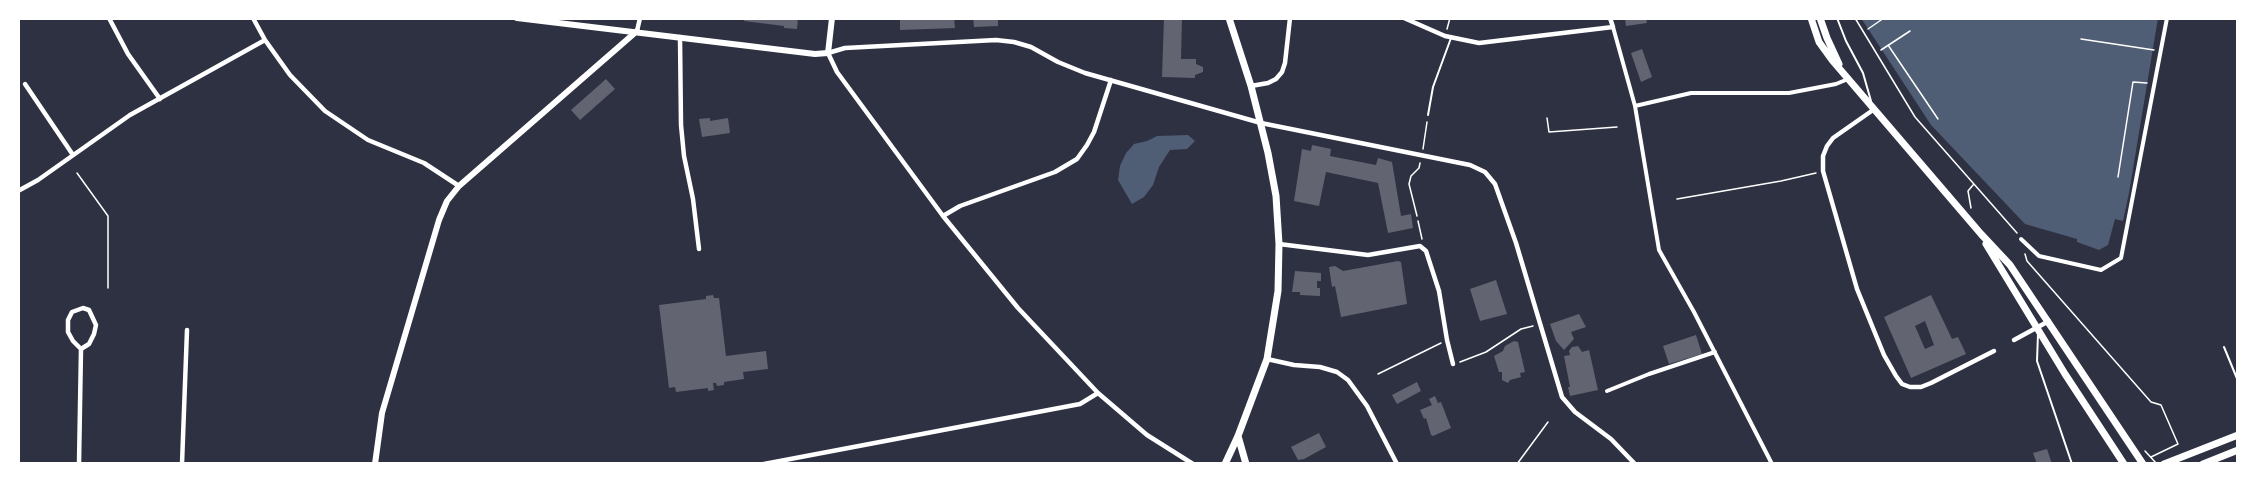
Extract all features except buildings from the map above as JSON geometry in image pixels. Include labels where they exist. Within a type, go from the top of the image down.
[{"type":"main road","points":[[1225,464],[1267,359],[1278,291],[1280,244],[1276,196],[1261,123],[1229,18]]},
{"type":"main road","points":[[1811,18],[1819,42],[1848,79],[2010,265],[2128,438],[2143,464]]},
{"type":"main road","points":[[1820,18],[1827,38],[1848,79]]},
{"type":"main road","points":[[1981,234],[2124,464]]},
{"type":"main road","points":[[2164,464],[2238,435]]},
{"type":"main road","points":[[1238,436],[1246,464]]},
{"type":"main road","points":[[2204,464],[2238,450]]},
{"type":"street","points":[[109,18],[128,54],[160,99]]},
{"type":"street","points":[[253,18],[290,75],[325,111],[360,135],[424,163],[459,186]]},
{"type":"street","points":[[517,18],[803,53],[828,53],[845,48],[996,40],[1014,42],[1031,47],[1058,62],[1111,80],[1261,123],[1470,165],[1485,172],[1495,184],[1516,243],[1562,397],[1575,412],[1611,439],[1635,464]]},
{"type":"street","points":[[375,464],[382,413],[439,220],[447,201],[459,186],[637,31],[640,18]]},
{"type":"street","points":[[832,18],[828,53],[837,72],[943,216],[1018,308],[1098,393],[1147,435],[1193,464]]},
{"type":"street","points":[[1251,86],[1268,83],[1282,72],[1290,18]]},
{"type":"street","points":[[1404,18],[1448,37],[1479,44],[1613,27]]},
{"type":"street","points":[[1610,18],[1635,106],[1659,250],[1715,352],[1772,464]]},
{"type":"street","points":[[2021,239],[2039,256],[2101,270],[2121,258],[2167,18]]},
{"type":"street","points":[[680,37],[683,146],[699,249]]},
{"type":"street","points":[[18,191],[130,115],[266,40]]},
{"type":"street","points":[[1635,106],[1696,93],[1790,93],[1836,84],[1848,79]]},
{"type":"street","points":[[943,216],[960,207],[1055,172],[1077,159],[1094,132],[1111,80]]},
{"type":"street","points":[[25,84],[73,155]]},
{"type":"street","points":[[1873,110],[1833,138],[1823,156],[1822,171],[1857,289],[1884,355],[1902,384],[1910,387],[1931,383],[1994,351]]},
{"type":"street","points":[[1280,244],[1368,255],[1420,246],[1426,251],[1439,291],[1447,340],[1454,364]]},
{"type":"street","points":[[79,464],[81,349],[68,332],[68,320],[72,312],[83,308],[89,310],[96,325],[88,344],[81,349]]},
{"type":"street","points":[[2014,340],[2049,321]]},
{"type":"street","points":[[182,464],[187,330]]},
{"type":"street","points":[[1607,391],[1715,352]]},
{"type":"street","points":[[1267,359],[1294,365],[1320,367],[1337,372],[1348,380],[1367,406],[1397,464]]},
{"type":"street","points":[[764,464],[1080,404],[1098,393]]},
{"type":"lane","points":[[1837,18],[1863,73],[1873,110]]},
{"type":"lane","points":[[1428,115],[1433,87],[1448,37]]},
{"type":"lane","points":[[2038,328],[2037,361],[2073,464]]},
{"type":"lane","points":[[2224,347],[2238,381]]},
{"type":"path","points":[[1448,37],[1450,18]]},
{"type":"path","points":[[1856,18],[1915,117],[2021,239],[2027,261],[2151,402],[2161,405],[2178,444],[2151,457]]},
{"type":"path","points":[[1868,29],[1884,18]]},
{"type":"path","points":[[1881,50],[1910,31]]},
{"type":"path","points":[[2081,39],[2161,51]]},
{"type":"path","points":[[1888,45],[1938,119]]},
{"type":"path","points":[[2118,177],[2133,82],[2147,83]]},
{"type":"path","points":[[1424,146],[1428,115]]},
{"type":"path","points":[[1547,118],[1549,132],[1617,127]]},
{"type":"path","points":[[1417,216],[1409,184],[1411,176],[1419,168],[1422,155]]},
{"type":"path","points":[[1677,199],[1781,181],[1822,171]]},
{"type":"path","points":[[78,173],[108,216],[108,288]]},
{"type":"path","points":[[1968,196],[1968,191],[1973,184]]},
{"type":"path","points":[[1418,221],[1422,238],[1420,246]]},
{"type":"path","points":[[1454,364],[1475,357],[1521,329],[1540,324]]},
{"type":"path","points":[[1378,374],[1447,340]]},
{"type":"path","points":[[1517,464],[1548,422]]},
{"type":"water","points":[[1861,18],[2158,18],[2123,221],[2115,219],[2108,245],[2099,250],[2077,242],[2077,239],[2025,224],[1931,125]]},
{"type":"water","points":[[1188,135],[1195,141],[1187,149],[1170,150],[1159,167],[1153,185],[1144,197],[1132,204],[1118,180],[1120,166],[1126,153],[1134,144],[1157,136]]}]
